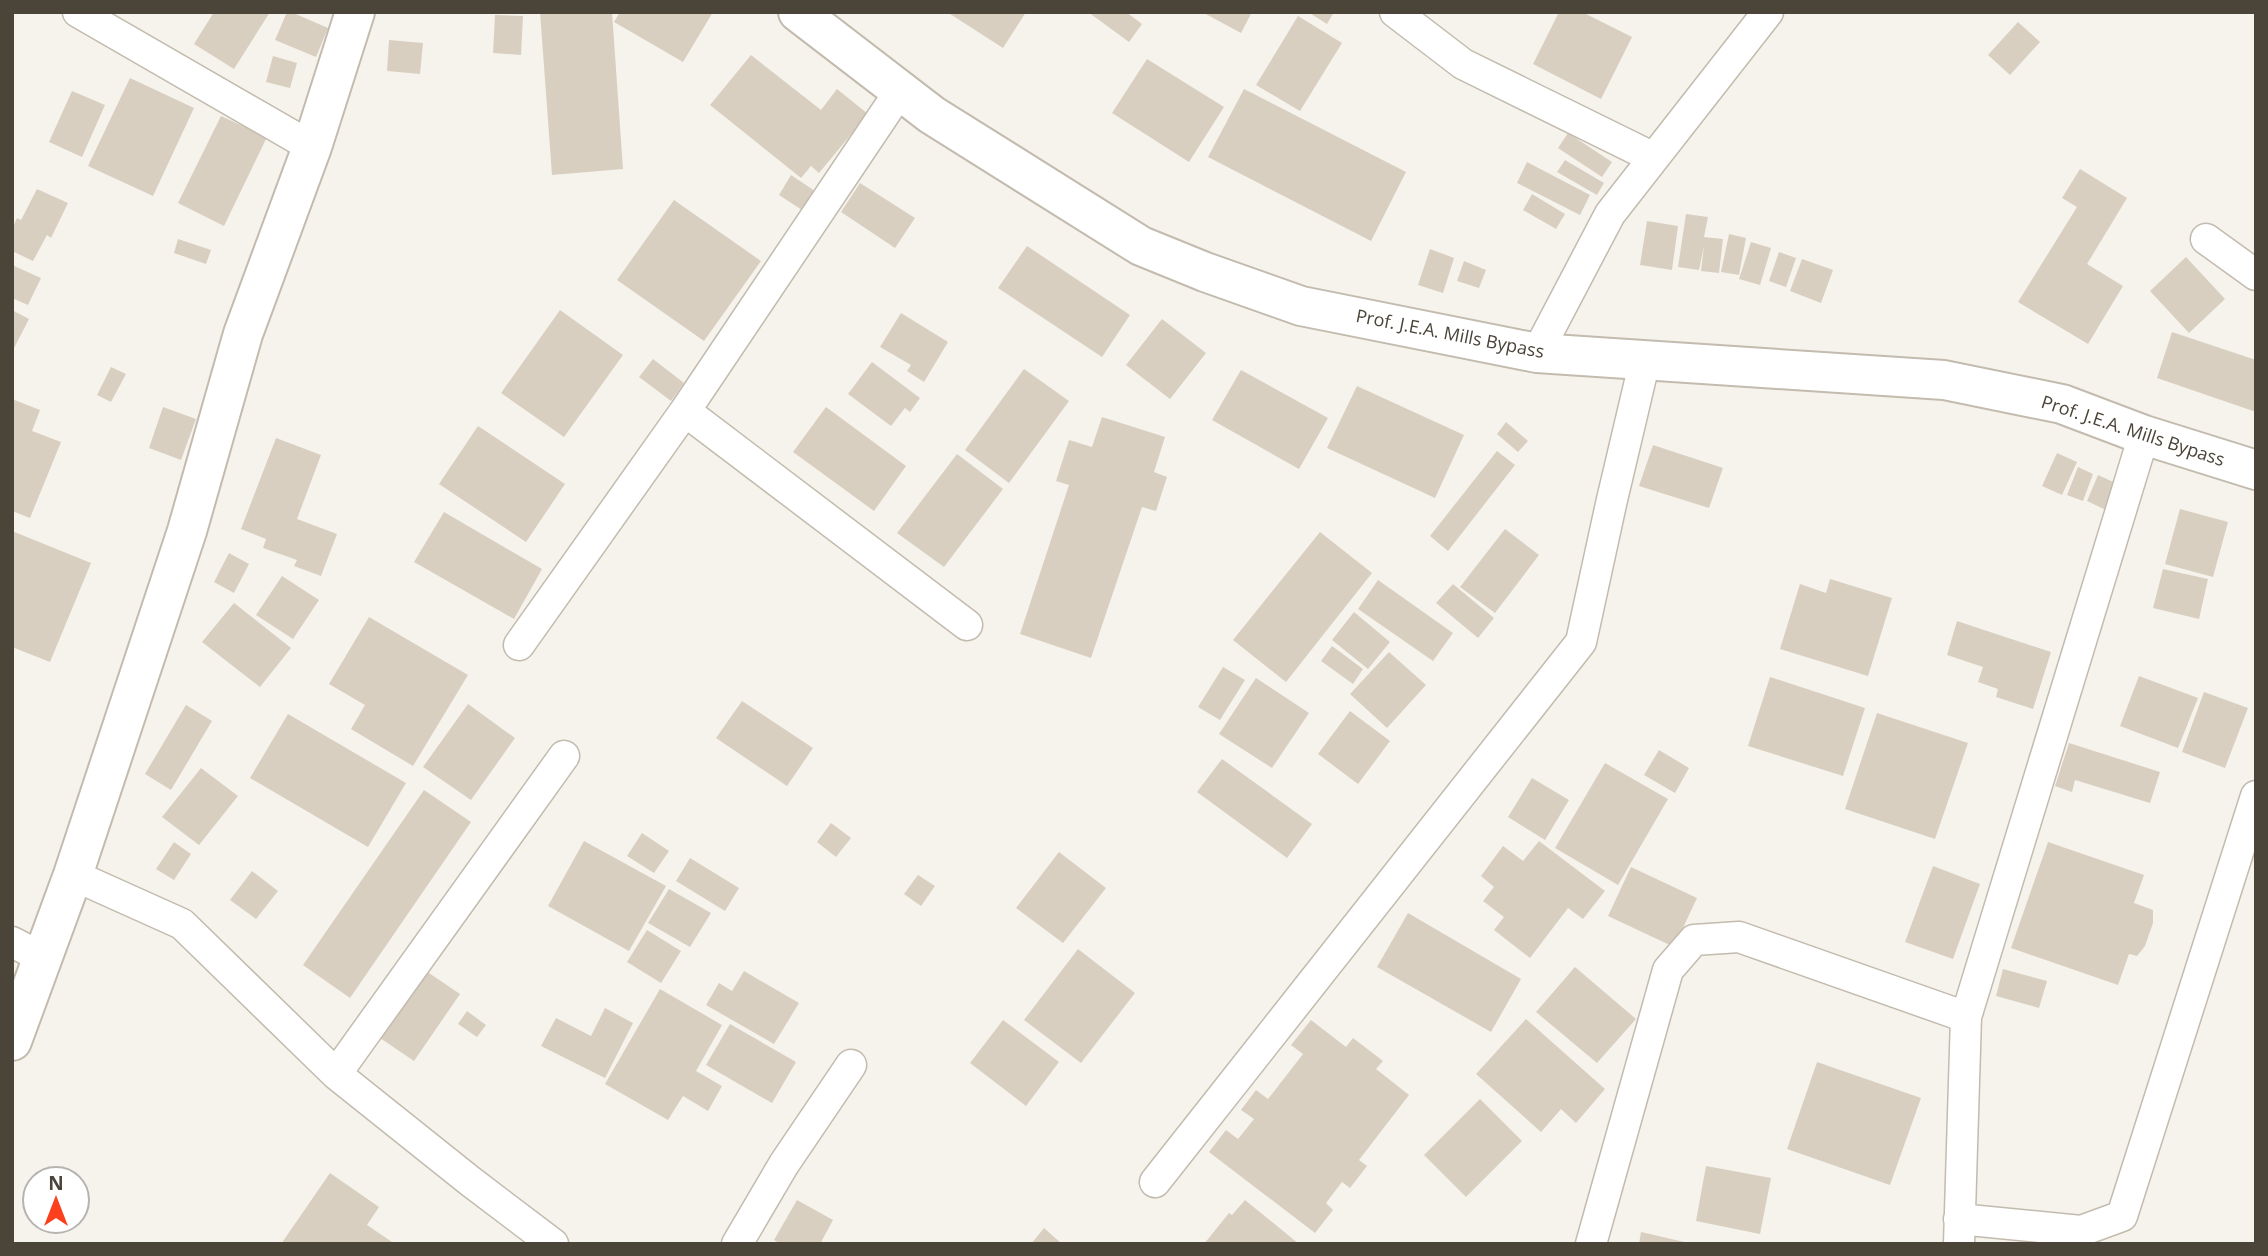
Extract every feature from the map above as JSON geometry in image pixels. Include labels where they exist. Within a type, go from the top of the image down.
[{"type":"street","points":[[78,12],[312,147]]},
{"type":"street","points":[[12,1041],[28,950],[73,875],[187,531],[243,334],[312,147],[355,12]]},
{"type":"street","name":"Prof. J.E.A. Mills Bypass","points":[[798,12],[932,115],[1141,246],[1301,306],[1537,353],[1944,380],[2062,404],[2144,435],[2256,470]]},
{"type":"street","points":[[1395,12],[1463,64],[1654,158]]},
{"type":"street","points":[[1537,353],[1610,214],[1768,12]]},
{"type":"street","points":[[519,645],[685,411],[900,90]]},
{"type":"street","points":[[2206,239],[2256,275]]},
{"type":"street","points":[[1155,1182],[1581,642],[1645,360]]},
{"type":"street","points":[[685,411],[967,625]]},
{"type":"street","points":[[2144,435],[1966,1017],[1959,1231],[2081,1231],[2122,1216],[2256,796]]},
{"type":"street","points":[[336,1074],[564,756]]},
{"type":"street","points":[[73,875],[182,924],[336,1074],[553,1244]]},
{"type":"street","points":[[1591,1244],[1668,970],[1695,940],[1739,937],[1966,1017]]},
{"type":"street","points":[[737,1244],[784,1164],[851,1065]]},
{"type":"building","points":[[214,12],[270,12],[234,69],[194,44]]},
{"type":"building","points":[[287,12],[328,28],[316,57],[275,40]]},
{"type":"building","points":[[540,12],[612,12],[623,169],[552,175]]},
{"type":"building","points":[[620,12],[713,12],[683,62],[614,22]]},
{"type":"building","points":[[947,12],[1026,12],[1003,48]]},
{"type":"building","points":[[1088,12],[1126,12],[1142,24],[1129,42]]},
{"type":"building","points":[[1202,12],[1252,12],[1241,33]]},
{"type":"building","points":[[1308,12],[1334,12],[1327,24]]},
{"type":"building","points":[[1559,12],[1582,12],[1632,37],[1601,99],[1533,64]]},
{"type":"building","points":[[495,15],[523,16],[521,55],[493,53]]},
{"type":"building","points":[[1298,16],[1342,43],[1300,111],[1256,85]]},
{"type":"building","points":[[2018,22],[2040,42],[2010,75],[1988,55]]},
{"type":"building","points":[[389,40],[423,43],[420,74],[387,71]]},
{"type":"building","points":[[751,55],[821,110],[837,89],[868,114],[819,173],[811,166],[801,178],[710,105]]},
{"type":"building","points":[[273,56],[297,63],[290,88],[266,82]]},
{"type":"building","points":[[1147,59],[1224,107],[1189,162],[1112,113]]},
{"type":"building","points":[[130,78],[194,108],[153,196],[88,166]]},
{"type":"building","points":[[1244,89],[1406,172],[1371,241],[1208,157]]},
{"type":"building","points":[[72,91],[105,105],[82,157],[49,142]]},
{"type":"building","points":[[221,116],[267,137],[224,226],[178,203]]},
{"type":"building","points":[[1568,133],[1612,162],[1602,177],[1558,148]]},
{"type":"building","points":[[1565,160],[1604,183],[1597,195],[1557,172]]},
{"type":"building","points":[[1527,162],[1590,195],[1580,215],[1517,183]]},
{"type":"building","points":[[2080,169],[2127,198],[2087,264],[2123,286],[2088,344],[2018,302],[2077,207],[2062,198]]},
{"type":"building","points":[[791,175],[815,191],[802,210],[779,195]]},
{"type":"building","points":[[860,183],[915,218],[895,248],[841,212]]},
{"type":"building","points":[[37,189],[68,203],[51,238],[47,235],[33,261],[12,251],[12,229],[17,218],[21,220]]},
{"type":"building","points":[[1532,194],[1565,214],[1556,229],[1523,210]]},
{"type":"building","points":[[674,200],[761,261],[704,341],[617,280]]},
{"type":"building","points":[[1686,214],[1708,217],[1704,237],[1723,239],[1719,273],[1701,271],[1704,246],[1699,270],[1678,267]]},
{"type":"building","points":[[1647,221],[1678,226],[1672,270],[1640,265]]},
{"type":"building","points":[[1729,234],[1746,238],[1739,275],[1721,272]]},
{"type":"building","points":[[178,239],[211,250],[206,264],[174,253]]},
{"type":"building","points":[[1751,242],[1771,248],[1760,285],[1739,279]]},
{"type":"building","points":[[1027,246],[1130,315],[1102,357],[998,288]]},
{"type":"building","points":[[1430,249],[1454,258],[1443,293],[1418,285]]},
{"type":"building","points":[[1779,252],[1796,258],[1786,287],[1769,281]]},
{"type":"building","points":[[2186,257],[2225,299],[2189,333],[2150,291]]},
{"type":"building","points":[[1802,259],[1833,270],[1821,303],[1790,291]]},
{"type":"building","points":[[1464,261],[1486,270],[1479,288],[1457,281]]},
{"type":"building","points":[[12,265],[41,278],[28,305],[12,298]]},
{"type":"building","points":[[12,310],[29,319],[12,352]]},
{"type":"building","points":[[560,310],[623,355],[564,437],[501,393]]},
{"type":"building","points":[[901,313],[948,342],[924,382],[907,371],[911,365],[880,347]]},
{"type":"building","points":[[1162,319],[1206,353],[1170,399],[1126,365]]},
{"type":"building","points":[[2172,332],[2256,360],[2256,412],[2157,378]]},
{"type":"building","points":[[653,359],[684,383],[671,401],[639,377]]},
{"type":"building","points":[[872,362],[920,398],[910,412],[905,408],[891,426],[848,394]]},
{"type":"building","points":[[111,367],[126,374],[111,402],[97,395]]},
{"type":"building","points":[[1024,369],[1069,401],[1009,483],[965,450]]},
{"type":"building","points":[[1241,370],[1328,418],[1299,469],[1212,420]]},
{"type":"building","points":[[1357,386],[1464,435],[1435,498],[1327,448]]},
{"type":"building","points":[[12,399],[40,410],[32,431],[61,442],[30,518],[12,511]]},
{"type":"building","points":[[163,407],[196,419],[181,460],[149,448]]},
{"type":"building","points":[[826,407],[906,466],[874,511],[793,452]]},
{"type":"building","points":[[1102,417],[1165,437],[1154,472],[1167,477],[1156,511],[1142,507],[1091,658],[1020,634],[1069,485],[1056,481],[1069,440],[1092,447]]},
{"type":"building","points":[[1506,422],[1528,441],[1518,452],[1497,434]]},
{"type":"building","points":[[478,426],[565,484],[526,542],[439,484]]},
{"type":"building","points":[[276,438],[321,455],[297,519],[337,534],[321,576],[294,566],[297,560],[263,548],[266,539],[241,529]]},
{"type":"building","points":[[1653,445],[1723,468],[1709,508],[1639,486]]},
{"type":"building","points":[[1497,451],[1515,465],[1448,551],[1430,536]]},
{"type":"building","points":[[2057,453],[2077,462],[2062,495],[2042,486]]},
{"type":"building","points":[[957,454],[1003,489],[944,567],[897,533]]},
{"type":"building","points":[[2078,467],[2093,474],[2083,501],[2067,495]]},
{"type":"building","points":[[2098,475],[2120,485],[2108,511],[2087,501]]},
{"type":"building","points":[[2180,509],[2228,522],[2213,577],[2165,564]]},
{"type":"building","points":[[444,512],[542,569],[514,619],[414,562]]},
{"type":"building","points":[[1505,529],[1539,555],[1495,613],[1460,587]]},
{"type":"building","points":[[12,531],[91,563],[50,662],[12,647]]},
{"type":"building","points":[[1320,532],[1372,573],[1286,682],[1233,640]]},
{"type":"building","points":[[229,553],[249,564],[234,593],[214,582]]},
{"type":"building","points":[[2163,569],[2208,579],[2199,619],[2153,608]]},
{"type":"building","points":[[282,576],[319,600],[293,639],[256,615]]},
{"type":"building","points":[[1830,579],[1892,598],[1868,676],[1780,649],[1800,584],[1826,593]]},
{"type":"building","points":[[1378,580],[1453,633],[1433,661],[1358,609]]},
{"type":"building","points":[[1453,584],[1494,618],[1478,638],[1436,603]]},
{"type":"building","points":[[234,603],[291,648],[260,687],[202,642]]},
{"type":"building","points":[[1354,612],[1390,642],[1368,669],[1332,640]]},
{"type":"building","points":[[369,617],[468,675],[413,766],[351,729],[365,705],[329,684]]},
{"type":"building","points":[[1957,621],[2051,652],[2033,709],[1996,697],[1998,689],[1978,682],[1983,667],[1947,655]]},
{"type":"building","points":[[1332,646],[1363,669],[1353,684],[1321,661]]},
{"type":"building","points":[[1389,652],[1426,685],[1387,728],[1350,694]]},
{"type":"building","points":[[1223,667],[1245,680],[1220,720],[1198,707]]},
{"type":"building","points":[[2139,676],[2198,698],[2178,748],[2120,726]]},
{"type":"building","points":[[1770,677],[1865,708],[1843,776],[1748,746]]},
{"type":"building","points":[[1256,678],[1309,713],[1272,768],[1219,734]]},
{"type":"building","points":[[2204,692],[2248,708],[2225,768],[2182,752]]},
{"type":"building","points":[[742,701],[813,748],[787,786],[716,738]]},
{"type":"building","points":[[468,704],[515,738],[471,800],[423,767]]},
{"type":"building","points":[[186,705],[212,721],[171,790],[145,774]]},
{"type":"building","points":[[1350,711],[1390,741],[1358,784],[1318,754]]},
{"type":"building","points":[[1877,713],[1968,743],[1935,839],[1845,809]]},
{"type":"building","points":[[288,714],[406,783],[368,847],[250,778]]},
{"type":"building","points":[[2069,743],[2160,772],[2150,803],[2075,780],[2072,792],[2055,786]]},
{"type":"building","points":[[1659,750],[1689,768],[1675,793],[1644,775]]},
{"type":"building","points":[[1222,759],[1312,824],[1287,858],[1197,792]]},
{"type":"building","points":[[1605,763],[1668,799],[1618,885],[1555,848]]},
{"type":"building","points":[[201,768],[238,796],[199,845],[162,817]]},
{"type":"building","points":[[1532,778],[1569,800],[1545,840],[1508,817]]},
{"type":"building","points":[[424,790],[471,822],[350,998],[303,965]]},
{"type":"building","points":[[831,823],[851,838],[836,857],[817,842]]},
{"type":"building","points":[[642,833],[669,851],[654,873],[627,856]]},
{"type":"building","points":[[584,841],[666,886],[629,951],[548,906]]},
{"type":"building","points":[[1539,841],[1605,891],[1583,919],[1568,908],[1530,958],[1494,930],[1504,917],[1483,901],[1494,887],[1481,876],[1503,846],[1523,861]]},
{"type":"building","points":[[174,842],[191,854],[174,880],[156,869]]},
{"type":"building","points":[[2048,842],[2144,875],[2134,903],[2153,910],[2153,923],[2145,946],[2137,956],[2129,954],[2118,985],[2011,948]]},
{"type":"building","points":[[1059,852],[1106,888],[1063,943],[1016,908]]},
{"type":"building","points":[[690,858],[739,888],[725,911],[676,881]]},
{"type":"building","points":[[1933,866],[1980,884],[1953,959],[1905,942]]},
{"type":"building","points":[[1631,867],[1697,898],[1674,947],[1608,916]]},
{"type":"building","points":[[252,871],[278,891],[256,919],[230,900]]},
{"type":"building","points":[[918,875],[935,886],[921,906],[904,894]]},
{"type":"building","points":[[669,889],[711,913],[690,947],[648,923]]},
{"type":"building","points":[[1408,913],[1521,979],[1491,1032],[1377,967]]},
{"type":"building","points":[[647,930],[681,951],[661,983],[627,962]]},
{"type":"building","points":[[1078,949],[1135,993],[1081,1063],[1024,1020]]},
{"type":"building","points":[[1575,967],[1636,1019],[1597,1063],[1536,1012]]},
{"type":"building","points":[[2003,969],[2047,981],[2039,1008],[1996,996]]},
{"type":"building","points":[[426,971],[460,994],[414,1061],[380,1038]]},
{"type":"building","points":[[744,971],[799,1003],[774,1044],[706,1005],[719,983],[732,991]]},
{"type":"building","points":[[660,989],[722,1025],[696,1071],[722,1086],[708,1111],[683,1096],[668,1120],[605,1084]]},
{"type":"building","points":[[605,1008],[633,1023],[605,1078],[541,1046],[556,1018],[591,1036]]},
{"type":"building","points":[[467,1011],[486,1025],[477,1037],[458,1024]]},
{"type":"building","points":[[1526,1019],[1605,1089],[1576,1123],[1561,1109],[1541,1132],[1476,1074]]},
{"type":"building","points":[[1003,1020],[1059,1062],[1026,1106],[970,1063]]},
{"type":"building","points":[[1311,1020],[1346,1047],[1353,1038],[1383,1061],[1376,1069],[1409,1095],[1359,1160],[1367,1166],[1350,1188],[1342,1182],[1326,1203],[1333,1210],[1315,1233],[1209,1152],[1226,1130],[1238,1139],[1254,1119],[1241,1110],[1256,1090],[1268,1099],[1303,1054],[1291,1045]]},
{"type":"building","points":[[730,1024],[796,1062],[772,1103],[706,1065]]},
{"type":"building","points":[[1817,1062],[1921,1098],[1890,1185],[1787,1149]]},
{"type":"building","points":[[1480,1099],[1522,1141],[1466,1197],[1424,1155]]},
{"type":"building","points":[[1706,1166],[1771,1178],[1760,1234],[1696,1221]]},
{"type":"building","points":[[330,1173],[379,1207],[367,1225],[395,1244],[281,1244]]},
{"type":"building","points":[[797,1200],[833,1220],[820,1244],[781,1244],[774,1240]]},
{"type":"building","points":[[1245,1200],[1299,1244],[1204,1244],[1229,1213],[1232,1215]]},
{"type":"building","points":[[1044,1228],[1062,1244],[1031,1244]]},
{"type":"building","points":[[1641,1232],[1689,1243],[1689,1244],[1639,1244]]}]
